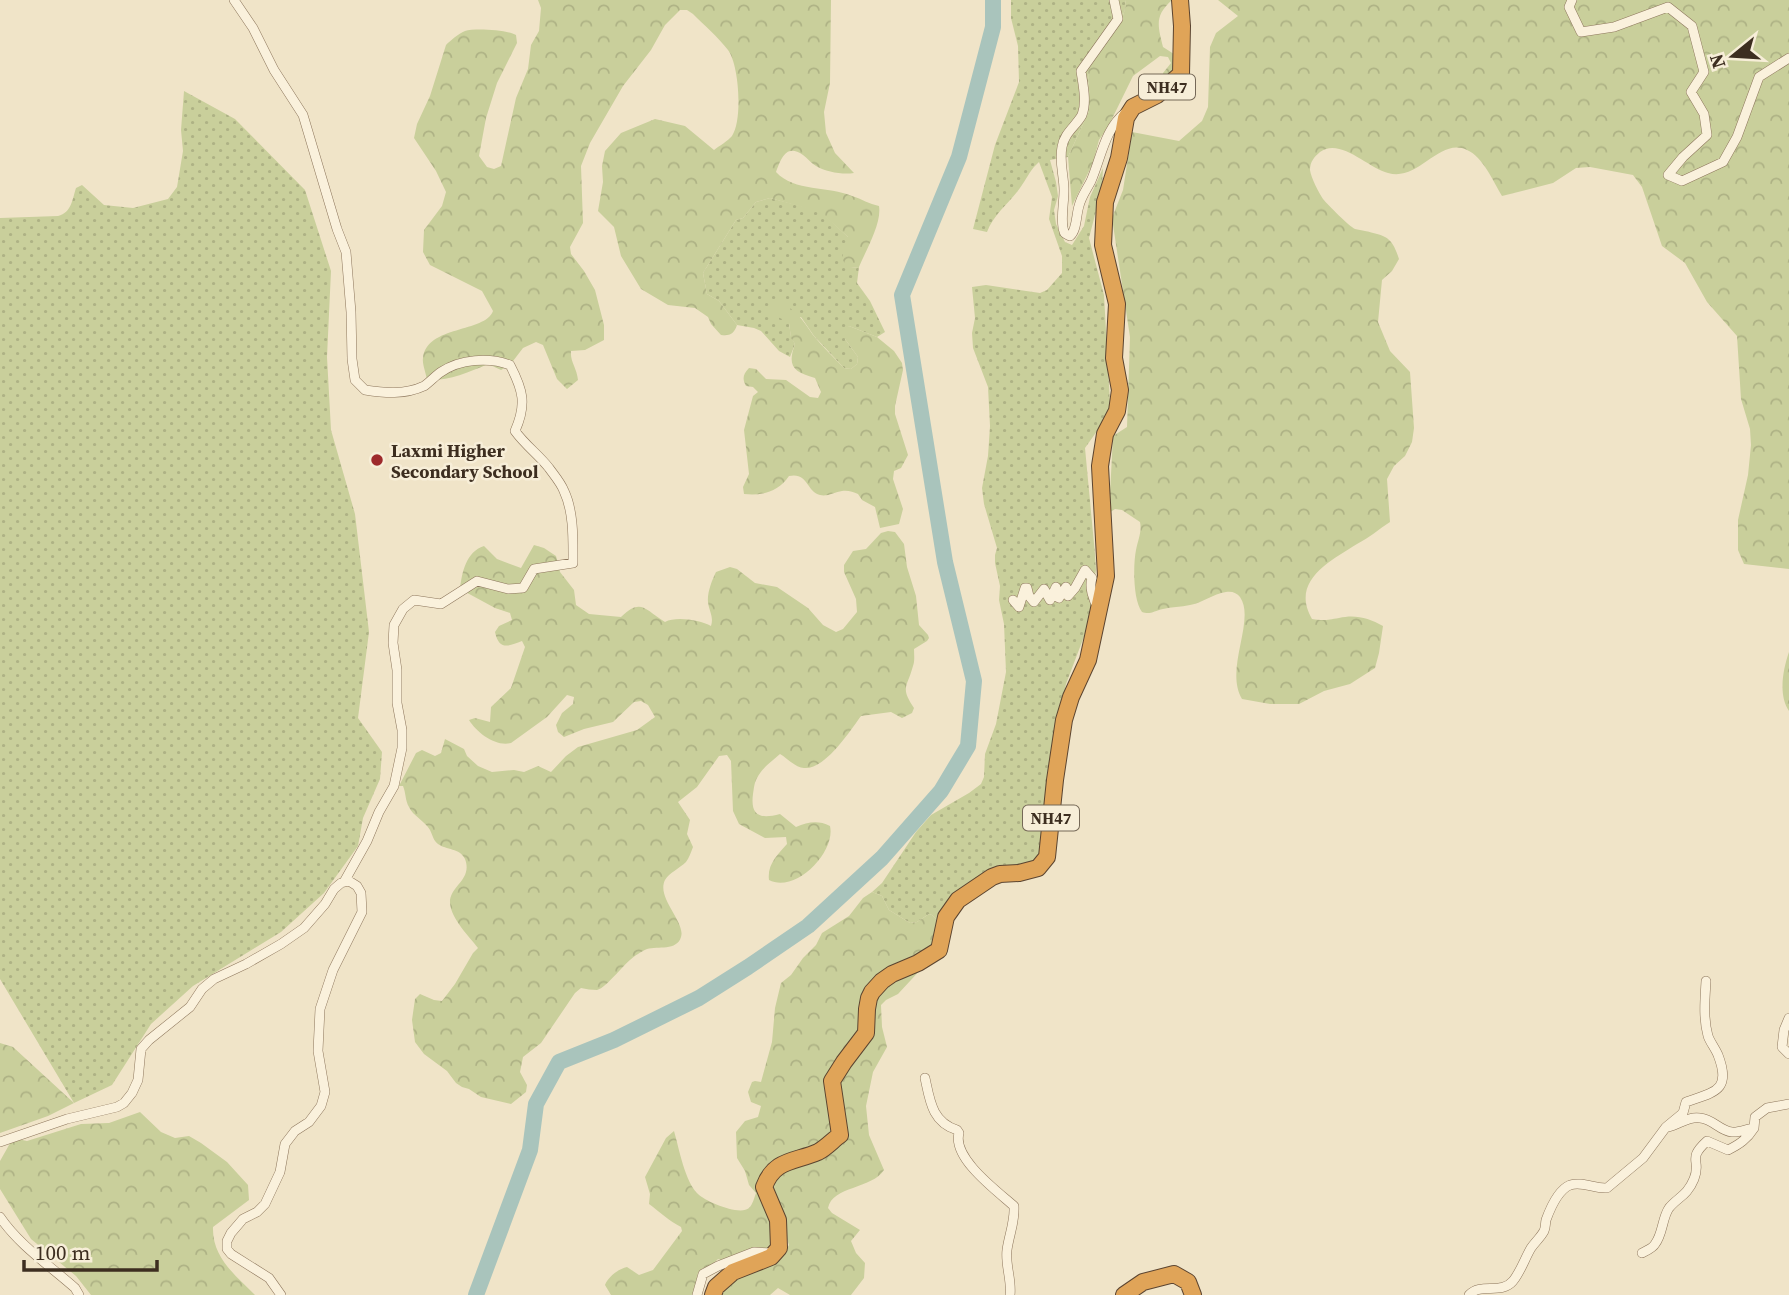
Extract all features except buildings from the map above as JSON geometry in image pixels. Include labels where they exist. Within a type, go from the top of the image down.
[{"type":"highway","name":"NH47","points":[[774,1253],[779,1248],[778,1220],[764,1187],[768,1175],[783,1163],[820,1151],[840,1135],[832,1081],[866,1033],[867,1009],[872,992],[892,974],[939,950],[946,917],[958,900],[992,877],[1038,868],[1047,857],[1064,720],[1088,660],[1106,576],[1100,466],[1105,434],[1117,411],[1120,390],[1114,358],[1116,304],[1103,245],[1105,202],[1119,158],[1126,118],[1133,107],[1157,95],[1181,74],[1180,0]]},
{"type":"highway","points":[[713,1295],[716,1287],[733,1272],[771,1257],[774,1253]]},
{"type":"highway","points":[[1124,1295],[1143,1282],[1174,1274],[1188,1282],[1194,1295]]},
{"type":"street","points":[[0,1142],[124,1103],[138,1080],[141,1049],[149,1040],[190,1007],[202,989],[214,979],[270,951],[304,928],[334,889],[344,882],[394,786],[397,774],[402,730],[397,703],[397,670],[393,643],[394,625],[402,609],[414,600],[441,604],[477,581],[508,589],[523,588],[534,569],[573,563],[573,541],[564,491],[548,467],[515,431],[521,417],[523,397],[519,381],[510,365],[497,360],[458,364],[442,371],[425,385],[408,391],[387,393],[365,390],[355,380],[346,252],[303,115],[274,70],[253,27],[234,0]]},
{"type":"street","points":[[1114,0],[1118,19],[1081,71],[1084,96],[1082,115],[1070,128],[1062,145],[1063,227],[1065,233],[1070,236],[1074,233],[1080,202],[1104,145],[1118,118],[1133,107]]},
{"type":"street","points":[[1572,0],[1569,7],[1581,32],[1614,27],[1668,6],[1692,26],[1704,72],[1691,92],[1704,114],[1707,135],[1668,175],[1682,181],[1723,162],[1737,137],[1759,77],[1789,58]]},
{"type":"street","points":[[1013,600],[1019,607],[1025,588],[1034,602],[1044,589],[1050,600],[1056,587],[1057,597],[1059,598],[1066,587],[1068,596],[1085,570],[1092,578],[1093,596],[1099,609]]},
{"type":"street","points":[[281,1295],[269,1278],[230,1254],[226,1241],[243,1219],[265,1205],[280,1172],[285,1144],[295,1131],[309,1122],[321,1106],[325,1092],[318,1051],[320,1009],[334,970],[362,912],[361,893],[357,886],[349,881],[344,882]]},
{"type":"street","points":[[1469,1295],[1484,1288],[1497,1290],[1511,1283],[1535,1241],[1544,1231],[1547,1218],[1562,1191],[1569,1186],[1581,1184],[1607,1188],[1643,1158],[1666,1127],[1683,1113],[1686,1102],[1710,1095],[1720,1087],[1723,1079],[1722,1067],[1708,1036],[1704,1007],[1706,981]]},
{"type":"street","points":[[1789,1018],[1782,1047],[1789,1054]]},
{"type":"street","points":[[925,1078],[936,1117],[957,1130],[957,1140],[967,1160],[1014,1206],[1006,1252],[1012,1285],[1010,1295]]},
{"type":"street","points":[[1642,1253],[1655,1245],[1669,1208],[1685,1195],[1694,1179],[1695,1158],[1699,1148],[1707,1141],[1728,1150],[1749,1137],[1754,1128],[1755,1117],[1767,1108],[1789,1104]]},
{"type":"street","points":[[1666,1127],[1688,1119],[1700,1118],[1733,1133],[1754,1128]]},
{"type":"street","points":[[0,1217],[22,1242],[75,1288],[79,1295]]},
{"type":"street","points":[[697,1295],[703,1275],[718,1266],[754,1252],[774,1253]]},
{"type":"green space","points":[[538,0],[831,0],[830,83],[824,112],[826,133],[835,153],[854,173],[825,170],[792,151],[785,154],[776,172],[792,183],[843,193],[879,206],[876,228],[859,267],[851,268],[845,264],[842,258],[848,237],[820,212],[770,198],[756,202],[743,218],[736,220],[703,273],[707,294],[719,301],[737,325],[731,334],[721,335],[708,317],[695,308],[668,305],[641,289],[621,256],[614,227],[598,211],[605,151],[621,133],[655,119],[685,126],[714,150],[732,136],[738,118],[737,79],[732,57],[720,40],[693,14],[680,10],[665,25],[651,50],[623,86],[590,143],[581,166],[583,223],[570,247],[571,254],[595,290],[604,325],[604,340],[585,350],[571,351],[578,380],[567,389],[557,379],[543,345],[536,342],[523,348],[510,365],[501,370],[488,364],[450,378],[427,380],[423,358],[427,347],[445,334],[479,323],[493,311],[482,291],[430,265],[423,252],[424,230],[442,206],[446,192],[436,171],[414,138],[417,124],[430,96],[446,45],[450,41],[462,32],[470,30],[499,31],[516,35],[517,43],[497,83],[486,118],[479,156],[487,167],[494,169],[501,166],[516,98],[528,69],[531,45],[539,31],[541,8]]},
{"type":"green space","points":[[1011,0],[1125,0],[1126,5],[1122,19],[1088,66],[1089,111],[1068,157],[1050,160],[1058,196],[1054,210],[1056,224],[1065,242],[1072,245],[1084,226],[1090,197],[1103,168],[1102,188],[1089,238],[1104,295],[1110,403],[1107,417],[1085,448],[1096,570],[1092,590],[1094,601],[1088,626],[1066,684],[1049,772],[1044,809],[1048,831],[1043,851],[1033,862],[950,900],[937,920],[929,914],[910,923],[889,910],[882,896],[872,892],[882,883],[916,832],[931,815],[981,784],[985,754],[996,724],[1006,672],[1004,624],[995,563],[997,548],[982,488],[990,426],[988,387],[973,348],[975,318],[972,287],[986,285],[1040,293],[1047,290],[1062,273],[1062,256],[1049,219],[1052,197],[1039,162],[994,219],[987,232],[973,229],[995,145],[1019,82],[1018,46],[1011,18]]},
{"type":"green space","points":[[1125,0],[1172,0],[1162,11],[1159,27],[1163,47],[1177,56],[1176,71],[1164,83],[1163,73],[1171,63],[1168,57],[1160,56],[1133,76],[1099,140],[1093,163],[1072,206],[1068,157],[1089,111],[1088,66],[1122,19]]},
{"type":"green space","points":[[1218,0],[1789,0],[1789,569],[1744,564],[1738,550],[1738,520],[1748,475],[1751,445],[1750,429],[1741,399],[1737,336],[1707,302],[1685,263],[1662,246],[1642,187],[1633,175],[1590,167],[1576,168],[1553,183],[1502,196],[1483,164],[1467,150],[1447,149],[1419,166],[1399,174],[1380,170],[1345,151],[1328,148],[1316,156],[1310,167],[1313,181],[1323,199],[1355,229],[1379,234],[1388,239],[1399,259],[1392,271],[1382,280],[1378,322],[1390,351],[1410,372],[1414,428],[1412,442],[1405,456],[1394,466],[1387,479],[1390,522],[1325,565],[1316,574],[1309,583],[1307,606],[1312,619],[1356,617],[1383,626],[1375,668],[1350,684],[1324,691],[1299,704],[1270,704],[1242,699],[1236,674],[1245,618],[1244,607],[1236,593],[1226,592],[1194,604],[1150,613],[1142,612],[1135,591],[1134,573],[1140,522],[1122,510],[1115,509],[1109,513],[1113,436],[1127,427],[1130,337],[1112,218],[1123,190],[1132,132],[1179,141],[1202,121],[1208,107],[1210,47],[1216,33],[1238,16]]},
{"type":"green space","points":[[184,91],[235,119],[305,190],[331,271],[327,357],[331,430],[355,514],[369,632],[358,718],[382,752],[380,779],[363,818],[358,846],[324,893],[281,932],[193,986],[151,1024],[112,1085],[74,1103],[0,979],[0,218],[63,214],[71,205],[76,188],[82,185],[104,205],[133,208],[168,199],[177,187],[183,151],[181,130]]},
{"type":"green space","points":[[770,198],[820,211],[848,237],[851,268],[859,267],[857,283],[870,301],[885,332],[877,337],[849,326],[845,339],[858,357],[857,364],[851,369],[844,368],[814,336],[801,317],[789,323],[795,344],[790,357],[779,351],[761,331],[737,325],[719,301],[707,294],[703,273],[736,220],[743,218],[756,202]]},
{"type":"green space","points":[[777,301],[798,315],[816,339],[844,368],[851,369],[857,364],[858,357],[845,339],[845,331],[849,326],[877,337],[894,351],[902,363],[895,414],[908,455],[901,468],[894,471],[893,479],[903,509],[899,524],[880,528],[875,507],[862,500],[858,494],[844,491],[820,495],[803,479],[795,476],[789,476],[780,486],[769,492],[744,494],[743,487],[749,474],[744,430],[753,396],[758,392],[753,387],[746,386],[744,374],[747,370],[756,369],[766,379],[786,380],[810,397],[818,398],[821,392],[815,378],[801,373],[792,363],[795,344],[791,338],[789,323],[771,313],[771,305]]},
{"type":"green space","points":[[895,532],[904,544],[907,567],[916,596],[919,625],[929,638],[914,649],[914,664],[906,687],[907,696],[914,708],[912,713],[902,718],[891,712],[861,716],[844,740],[820,763],[801,768],[780,754],[762,771],[754,786],[753,808],[758,814],[780,814],[796,827],[813,822],[830,826],[827,847],[820,858],[812,868],[790,881],[779,883],[769,880],[771,865],[787,844],[786,837],[765,838],[739,824],[733,811],[731,761],[727,755],[719,756],[697,787],[678,802],[690,820],[687,834],[693,847],[686,862],[667,877],[663,887],[667,902],[679,924],[679,941],[671,946],[645,950],[633,957],[597,990],[581,988],[575,993],[541,1043],[523,1057],[520,1072],[527,1085],[526,1092],[511,1104],[481,1097],[456,1083],[447,1071],[424,1054],[415,1042],[412,1020],[415,999],[420,994],[442,1001],[478,948],[457,921],[450,903],[453,892],[464,878],[467,866],[465,859],[460,853],[436,842],[428,827],[411,810],[403,786],[399,786],[416,753],[422,750],[435,756],[441,753],[445,739],[464,749],[467,756],[478,766],[492,772],[524,772],[538,766],[551,772],[578,747],[637,730],[655,717],[648,705],[641,701],[634,702],[613,722],[564,737],[558,732],[556,725],[562,713],[573,704],[574,697],[567,695],[547,717],[511,743],[493,741],[477,730],[469,720],[475,718],[490,722],[491,707],[511,688],[525,647],[522,641],[505,646],[497,638],[495,632],[499,626],[512,620],[510,613],[460,589],[469,558],[484,546],[497,559],[521,568],[534,545],[556,556],[560,572],[574,590],[576,605],[589,614],[621,617],[638,607],[665,622],[675,619],[688,620],[711,626],[708,598],[710,587],[716,572],[730,567],[755,583],[777,587],[808,608],[823,625],[836,632],[843,629],[857,612],[856,599],[844,572],[844,565],[853,551],[866,549],[881,533]]},
{"type":"green space","points":[[1789,652],[1789,711],[1784,697],[1783,674]]},
{"type":"green space","points":[[872,892],[882,896],[889,910],[910,923],[929,914],[937,920],[932,944],[913,960],[923,967],[898,994],[881,1005],[882,1027],[887,1047],[873,1072],[866,1106],[869,1135],[884,1170],[871,1181],[837,1195],[828,1208],[860,1230],[851,1241],[856,1253],[865,1263],[864,1278],[851,1295],[790,1295],[778,1288],[770,1295],[718,1295],[734,1278],[771,1262],[784,1252],[789,1245],[780,1218],[775,1237],[768,1249],[739,1266],[718,1259],[710,1267],[703,1268],[698,1273],[694,1295],[611,1295],[605,1285],[608,1279],[627,1267],[639,1275],[653,1270],[682,1231],[681,1227],[649,1204],[650,1194],[645,1177],[666,1138],[674,1131],[686,1173],[698,1194],[731,1209],[745,1210],[752,1205],[756,1193],[749,1185],[737,1158],[736,1132],[745,1121],[758,1117],[761,1106],[751,1102],[748,1092],[752,1082],[761,1082],[772,1042],[775,1008],[781,983],[816,945],[822,933],[849,916],[863,898]]},
{"type":"green space","points":[[0,1043],[13,1047],[74,1103],[48,1116],[0,1133]]},
{"type":"green space","points":[[140,1112],[161,1132],[175,1138],[189,1136],[201,1143],[227,1162],[248,1185],[249,1200],[213,1227],[216,1247],[226,1265],[255,1295],[91,1295],[76,1276],[31,1239],[0,1189],[0,1161],[13,1138],[27,1141],[81,1124],[109,1123]]},
{"type":"waterway","points":[[476,1295],[530,1150],[536,1104],[559,1062],[614,1040],[699,998],[808,926],[882,858],[941,791],[968,746],[974,681],[945,562],[902,295],[959,157],[993,27],[993,0]]},
{"type":"place","name":"Laxmi Higher Secondary School","points":[[377,460]]}]
